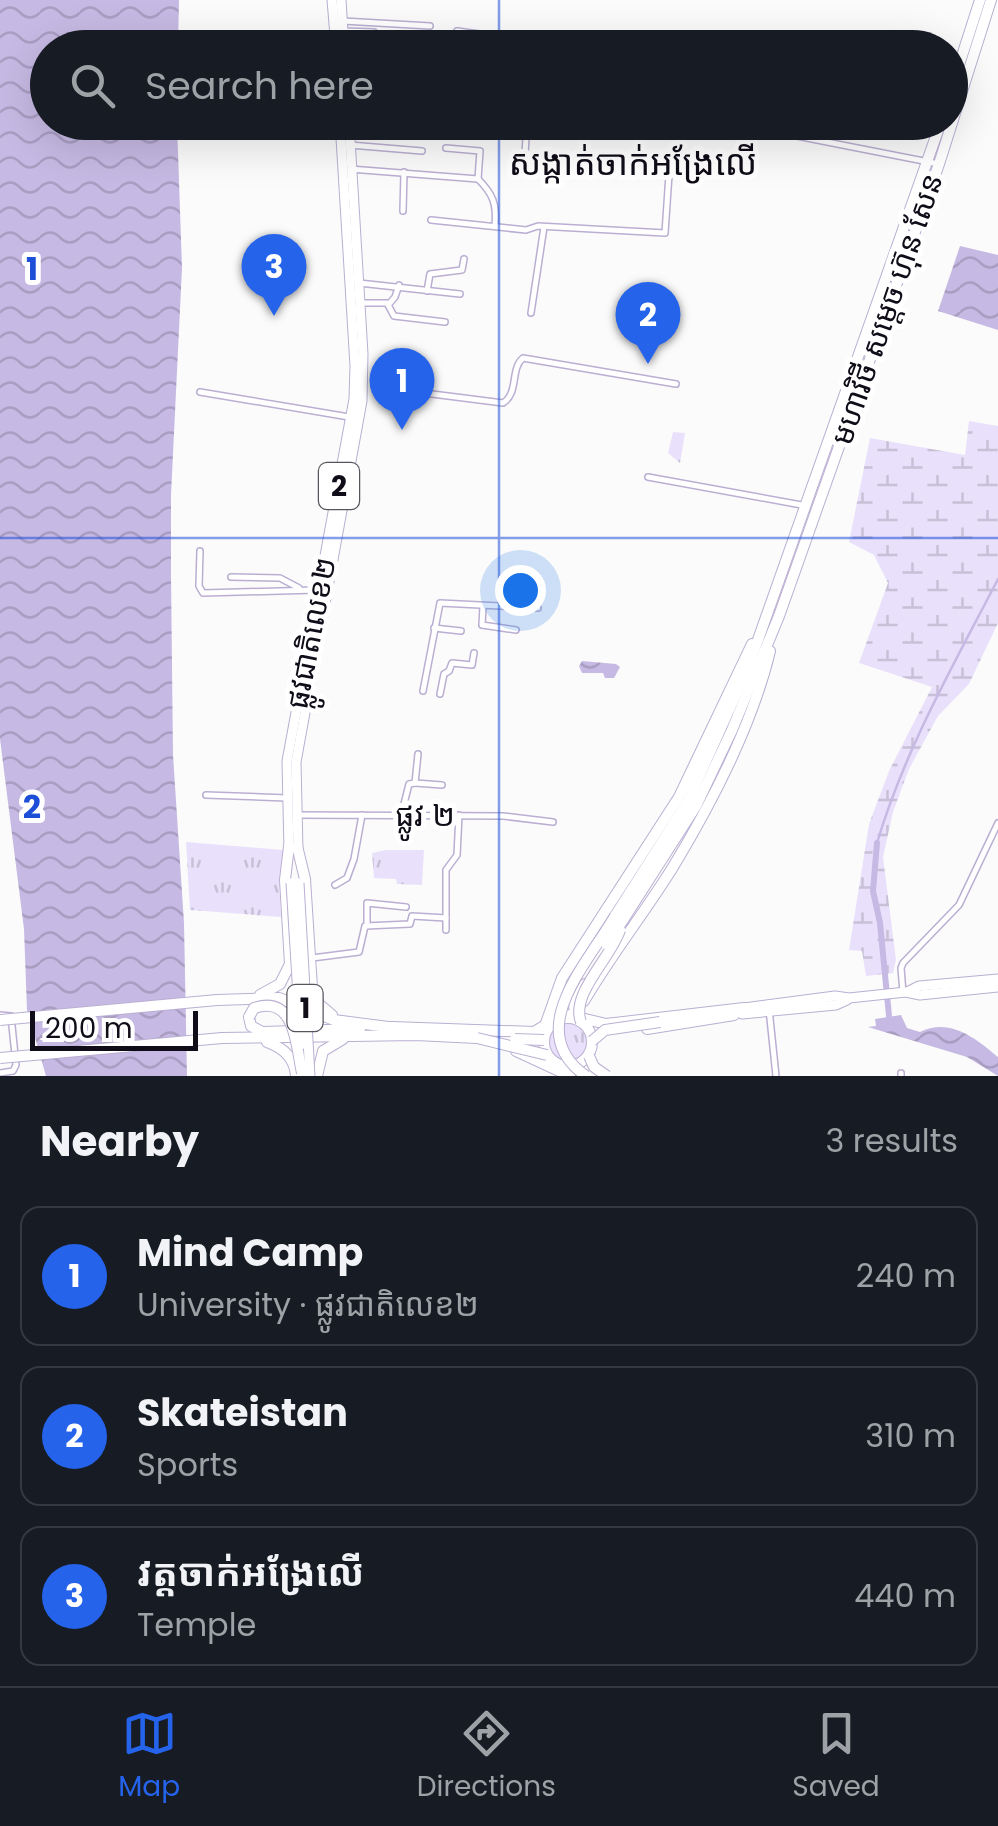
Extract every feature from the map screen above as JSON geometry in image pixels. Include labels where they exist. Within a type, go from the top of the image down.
[{"type":"highway","points":[[968,37],[980,0]]},
{"type":"highway","name":"មហាវិថី សម្តេច ហ៊ុន សែន","points":[[968,66],[991,0]]},
{"type":"highway","name":"មហាវិថី សម្តេច ហ៊ុន សែន","points":[[774,614],[808,506],[934,163],[938,140]]},
{"type":"highway","name":"មហាវិថី សម្តេច ហ៊ុន សែន","points":[[774,614],[942,140]]},
{"type":"highway","points":[[597,1076],[578,1062],[570,1050],[566,1020],[578,986],[719,780],[743,692],[774,614]]},
{"type":"highway","points":[[678,836],[702,772],[743,692],[774,614]]},
{"type":"highway","points":[[586,1076],[565,1054],[559,1020],[570,989],[620,922],[679,798],[743,692]]},
{"type":"highway","points":[[293,846],[305,878],[312,988],[330,1014],[357,1023]]},
{"type":"highway","points":[[250,998],[273,990],[288,972],[285,880],[293,846]]},
{"type":"highway","points":[[616,1076],[597,1064],[579,1002],[615,946],[620,922]]},
{"type":"highway","points":[[558,1066],[545,1030],[568,981],[598,935],[620,922]]},
{"type":"highway","name":"1","points":[[0,1018],[280,998],[324,1017],[488,1044],[558,1066]]},
{"type":"highway","points":[[306,1075],[291,1020],[277,1008],[254,1008],[251,1026],[264,1032],[390,1030],[531,1042],[564,1018],[606,1024],[743,1011]]},
{"type":"highway","points":[[558,1066],[576,1065],[607,1034],[743,1011]]},
{"type":"highway","points":[[607,1076],[594,1067],[593,1048],[605,1030],[724,1017]]},
{"type":"highway","name":"1","points":[[0,1058],[222,1038],[353,1036],[414,1025],[545,1030]]},
{"type":"highway","points":[[477,1035],[578,1076]]},
{"type":"highway","points":[[306,1075],[324,1051],[353,1036]]},
{"type":"highway","points":[[251,1039],[280,1048],[306,1075]]},
{"type":"main road","points":[[332,0],[334,30]]},
{"type":"main road","points":[[341,0],[343,30]]},
{"type":"main road","name":"ផ្លូវជាតិលេខ២","points":[[343,140],[359,283],[350,451]]},
{"type":"main road","name":"ផ្លូវជាតិលេខ២","points":[[293,846],[296,762],[363,385],[347,169],[350,140]]},
{"type":"main road","name":"ផ្លូវជាតិលេខ២","points":[[293,846],[287,761],[320,590],[333,544]]},
{"type":"main road","name":"2","points":[[293,846],[306,1075]]},
{"type":"main road","points":[[903,993],[919,986],[998,979]]},
{"type":"main road","points":[[743,1011],[836,996],[920,995],[998,988]]},
{"type":"street","points":[[343,26],[430,26]]},
{"type":"street","points":[[343,26],[364,30]]},
{"type":"street","points":[[524,169],[525,140]]},
{"type":"street","points":[[817,140],[934,163]]},
{"type":"street","points":[[350,145],[422,151]]},
{"type":"street","points":[[446,148],[480,152],[478,179]]},
{"type":"street","points":[[431,220],[526,230],[544,227],[665,233],[670,160]]},
{"type":"street","points":[[347,169],[478,179],[496,202],[495,226]]},
{"type":"street","points":[[403,211],[404,172]]},
{"type":"street","points":[[532,313],[544,227]]},
{"type":"street","points":[[427,290],[431,273],[462,270],[464,260]]},
{"type":"street","points":[[359,283],[460,294]]},
{"type":"street","points":[[356,303],[389,304],[399,285]]},
{"type":"street","points":[[389,304],[394,316],[444,322]]},
{"type":"street","points":[[384,388],[502,403],[512,394],[517,364],[523,358],[676,384]]},
{"type":"street","points":[[200,392],[352,418]]},
{"type":"street","points":[[648,477],[808,506]]},
{"type":"street","points":[[200,551],[199,586],[203,593],[320,590]]},
{"type":"street","points":[[231,577],[280,578],[299,588]]},
{"type":"street","points":[[423,691],[440,603],[538,608]]},
{"type":"street","points":[[484,606],[482,624],[516,630]]},
{"type":"street","points":[[434,628],[461,630]]},
{"type":"street","points":[[440,694],[444,674],[452,663],[472,665],[474,654]]},
{"type":"street","points":[[415,784],[418,754]]},
{"type":"street","points":[[401,816],[409,784],[442,785]]},
{"type":"street","points":[[206,795],[287,798]]},
{"type":"street","name":"ផ្លូវ ២","points":[[297,815],[459,815],[553,822]]},
{"type":"street","points":[[335,885],[347,878],[362,815]]},
{"type":"street","points":[[446,930],[446,870],[457,855],[459,815]]},
{"type":"street","points":[[903,993],[904,962],[959,906],[998,823]]},
{"type":"street","points":[[309,959],[359,952],[367,926],[367,903],[406,907]]},
{"type":"street","points":[[367,926],[410,924],[412,916],[446,918]]},
{"type":"street","points":[[769,1008],[776,1076]]},
{"type":"street","points":[[0,1018],[11,1016],[16,1065],[14,1071],[0,1073]]},
{"type":"green space","points":[[969,421],[998,426],[998,623],[969,684],[938,716],[909,769],[893,812],[883,857],[896,960],[893,973],[866,976],[862,951],[849,950],[869,824],[889,771],[932,687],[859,663],[888,583],[874,555],[849,542],[870,438],[965,455]]},
{"type":"green space","points":[[673,432],[685,433],[680,463],[668,453]]},
{"type":"green space","points":[[186,842],[283,850],[279,881],[281,917],[190,910]]},
{"type":"green space","points":[[424,850],[422,885],[374,878],[372,853]]},
{"type":"green space","points":[[568,1022],[582,1028],[588,1042],[582,1056],[568,1062],[554,1056],[548,1042],[554,1028]]},
{"type":"water","points":[[0,0],[179,0],[178,30],[30,30],[30,140],[178,140],[182,268],[171,576],[173,755],[184,923],[187,1076],[46,1076],[27,1010],[24,929],[0,739]]},
{"type":"water","points":[[960,246],[998,255],[998,330],[938,311]]},
{"type":"water","points":[[582,661],[620,667],[614,678],[605,678],[603,673],[582,673]]},
{"type":"water","points":[[901,1015],[907,1028],[920,1032],[952,1028],[971,1037],[998,1057],[998,1076],[967,1057],[868,1027],[876,1026],[875,1019]]},
{"type":"waterway","points":[[877,843],[916,741],[998,579]]},
{"type":"waterway","points":[[877,843],[873,891],[889,1016]]},
{"type":"place","name":"វត្តចាក់អង្រែលើ","points":[[274,316]]},
{"type":"place","name":"Skateistan","points":[[648,364]]},
{"type":"place","name":"Mind Camp","points":[[402,430]]},
{"type":"district","name":"សង្កាត់ចាក់អង្រែលើ","points":[[633,162]]}]
